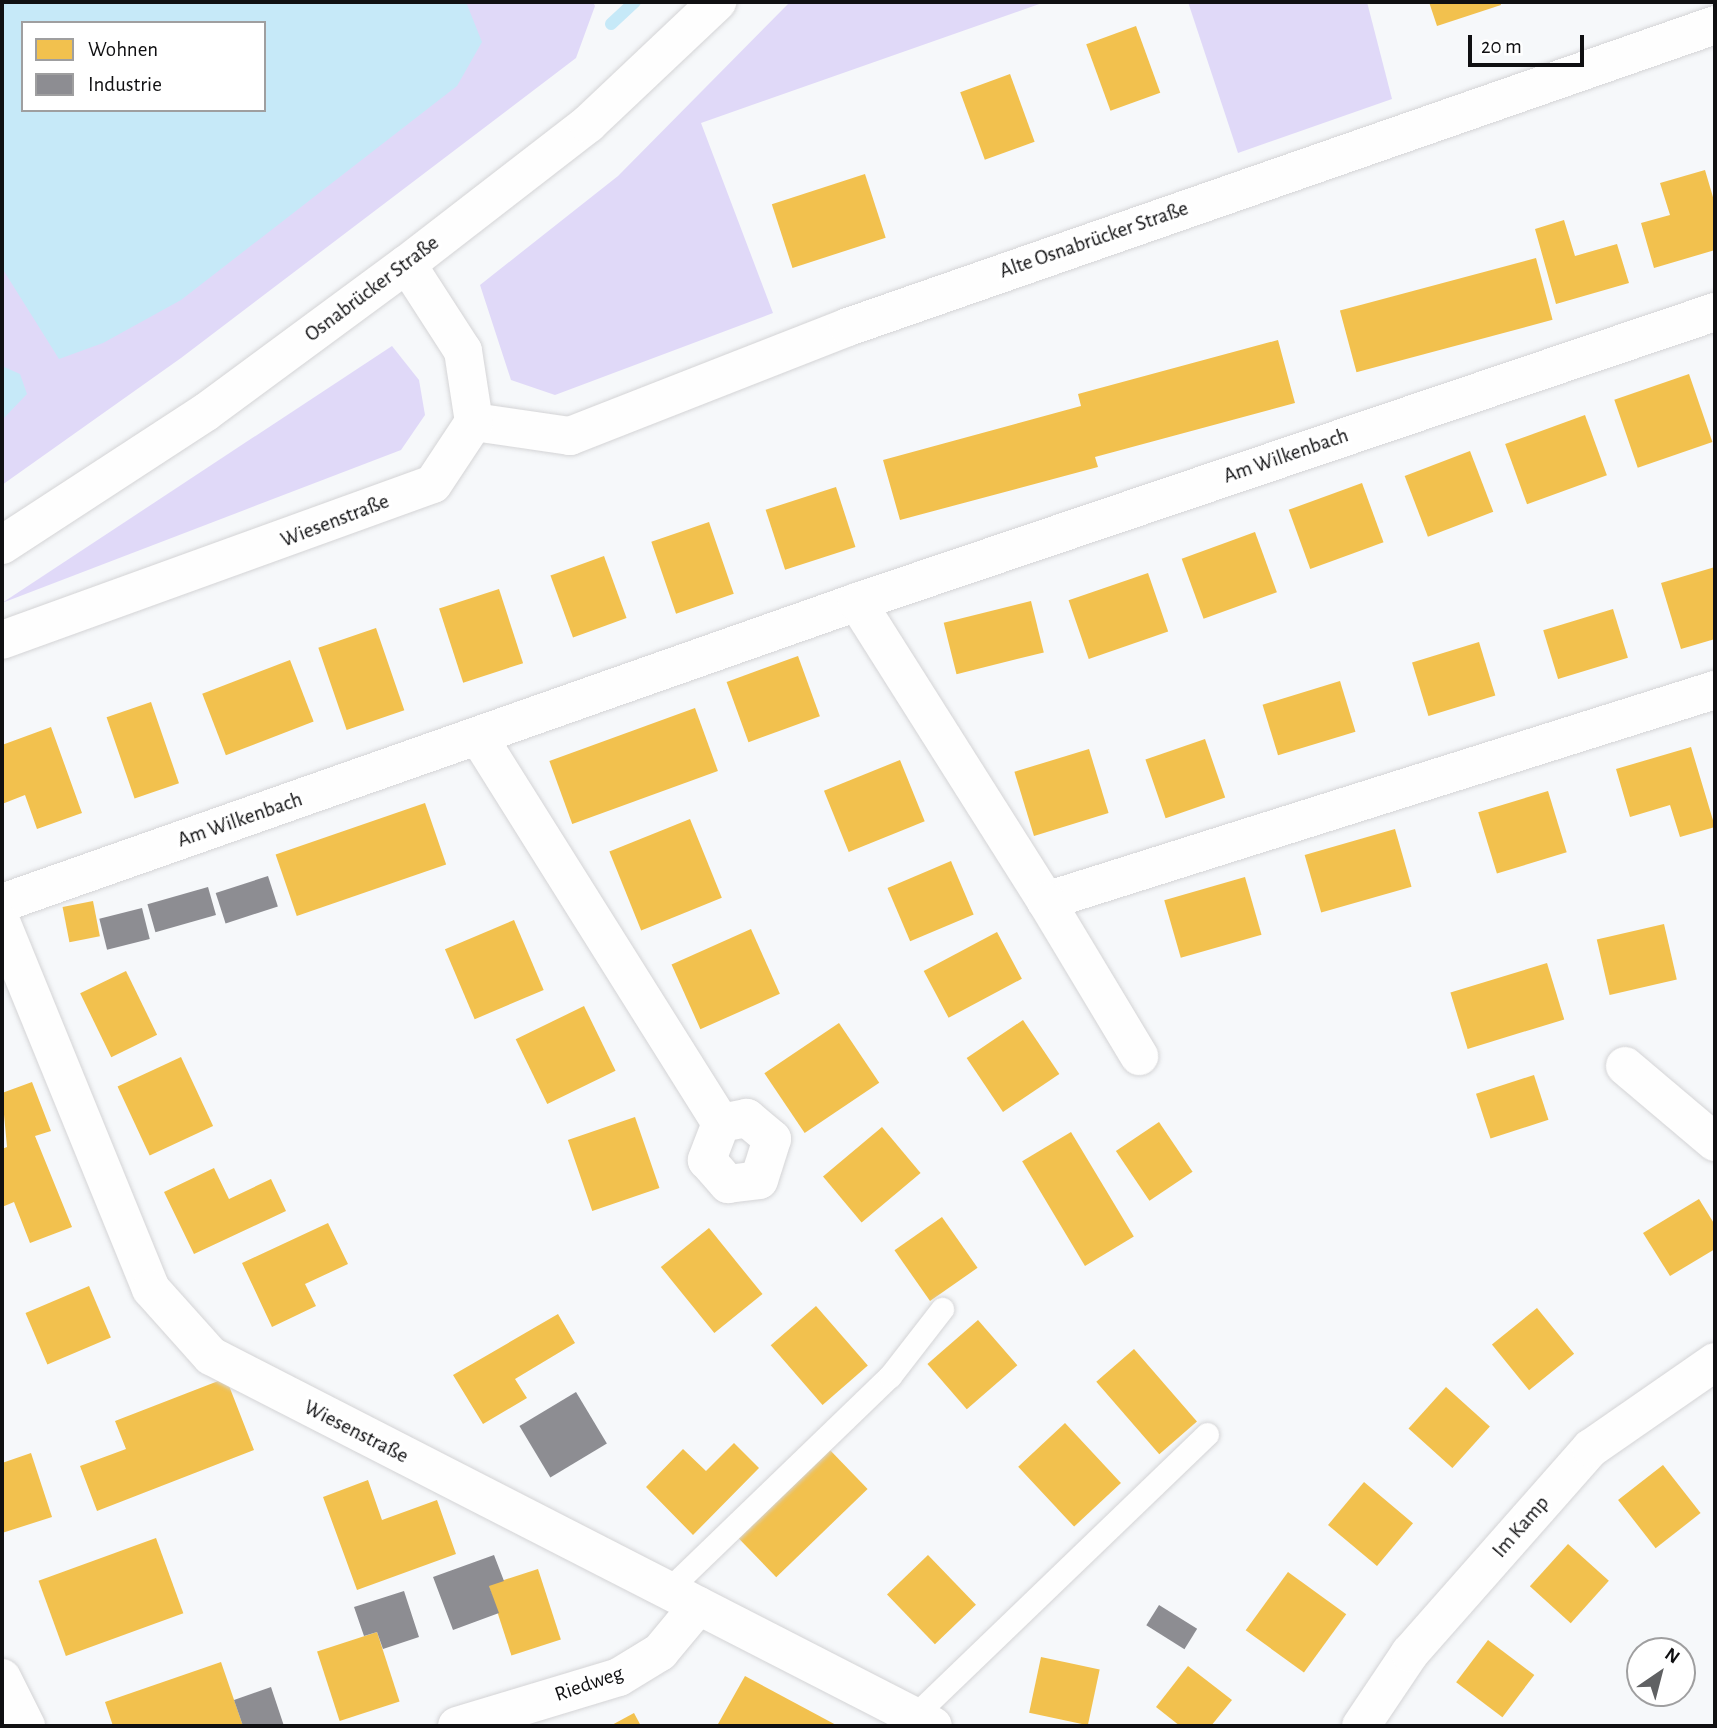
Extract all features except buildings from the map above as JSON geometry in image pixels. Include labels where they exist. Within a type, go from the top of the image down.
[{"type":"street","name":"Osnabrücker Straße","points":[[2,545],[206,412],[407,264],[588,124],[717,2]]},
{"type":"street","name":"Alte Osnabrücker Straße","points":[[474,422],[570,436],[848,327],[1715,25]]},
{"type":"street","points":[[407,264],[463,351],[474,422]]},
{"type":"street","name":"Am Wilkenbach","points":[[2,904],[857,602],[1715,312]]},
{"type":"street","name":"Wiesenstraße","points":[[2,639],[433,484],[474,422]]},
{"type":"street","points":[[857,602],[1046,901],[1139,1056]]},
{"type":"street","points":[[1046,901],[1715,691]]},
{"type":"street","points":[[478,736],[721,1123]]},
{"type":"street","name":"Wiesenstraße","points":[[2,924],[151,1289],[211,1356],[923,1722]]},
{"type":"street","points":[[1625,1066],[1715,1142]]},
{"type":"street","name":"Im Kamp","points":[[1361,1726],[1410,1653],[1591,1448],[1715,1362]]},
{"type":"street","name":"Riedweg","points":[[457,1726],[619,1677],[660,1652],[683,1598]]},
{"type":"street","points":[[2,1678],[26,1726]]},
{"type":"lane","points":[[683,1598],[890,1376],[942,1309]]},
{"type":"lane","points":[[923,1722],[1207,1434]]},
{"type":"shaded area","points":[[2,2],[593,2],[595,6],[576,58],[181,358],[2,485]]},
{"type":"shaded area","points":[[790,2],[1045,2],[701,123],[773,313],[555,395],[511,380],[480,285],[618,176]]},
{"type":"shaded area","points":[[1188,2],[1367,2],[1392,99],[1238,153]]},
{"type":"shaded area","points":[[392,346],[419,380],[425,415],[401,450],[2,603]]},
{"type":"water","points":[[2,2],[466,2],[482,42],[457,86],[181,300],[103,343],[59,359],[2,268]]},
{"type":"water","points":[[2,366],[20,374],[27,394],[2,420]]},
{"type":"waterway","points":[[611,24],[635,2]]}]
